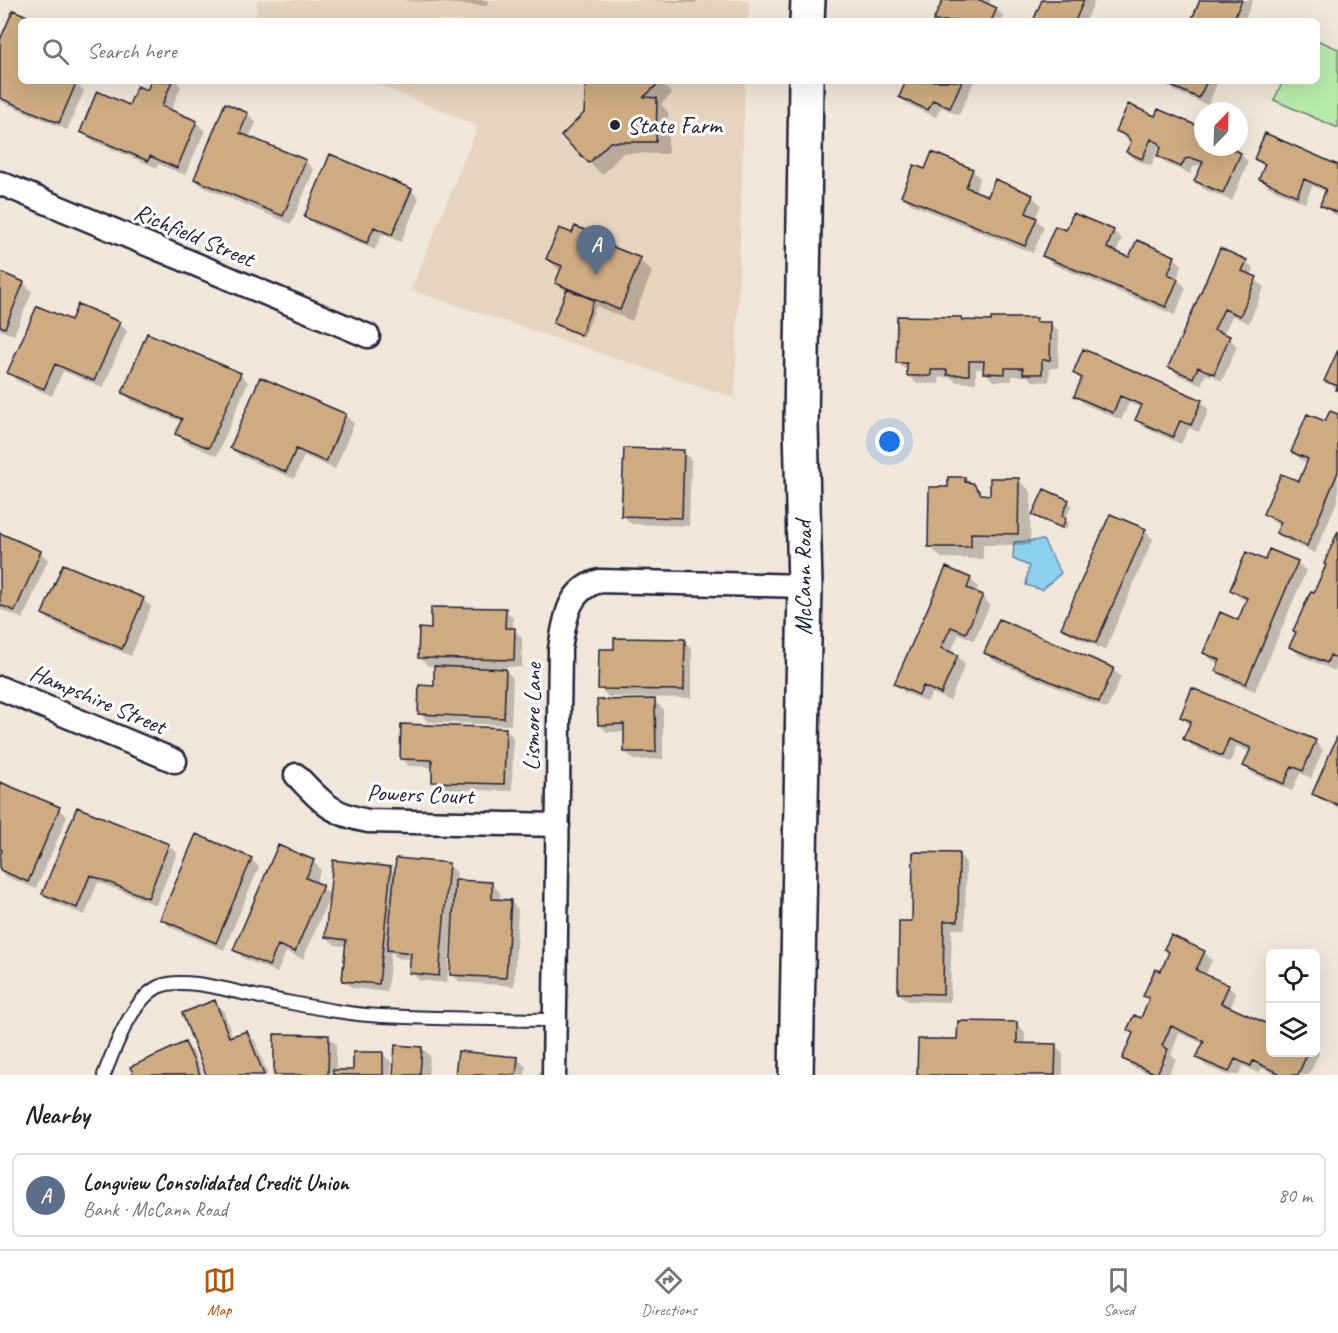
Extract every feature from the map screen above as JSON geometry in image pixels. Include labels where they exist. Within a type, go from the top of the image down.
[{"type":"main road","points":[[807,18],[808,0]]},
{"type":"main road","name":"McCann Road","points":[[796,1075],[805,586],[801,425],[806,84]]},
{"type":"street","name":"Richfield Street","points":[[0,183],[368,336]]},
{"type":"street","name":"Lismore Lane","points":[[554,1075],[560,649],[569,608],[580,590],[599,581],[805,586]]},
{"type":"street","name":"Hampshire Street","points":[[0,688],[176,761]]},
{"type":"street","name":"Powers Court","points":[[296,775],[327,806],[356,819],[558,825]]},
{"type":"lane","points":[[104,1075],[123,1031],[143,999],[159,987],[167,985],[192,984],[363,1014],[555,1020]]},
{"type":"shaded area","points":[[257,0],[749,0],[748,18],[256,18]]},
{"type":"shaded area","points":[[377,84],[745,84],[735,398],[411,290],[478,126]]},
{"type":"green space","points":[[1320,41],[1338,49],[1338,128],[1274,100],[1282,84],[1320,84]]},
{"type":"water","points":[[1043,540],[1061,573],[1042,590],[1026,585],[1029,566],[1013,559],[1014,542]]},
{"type":"building","points":[[943,0],[980,0],[997,8],[992,18],[934,18]]},
{"type":"building","points":[[1042,0],[1084,0],[1076,18],[1034,18]]},
{"type":"building","points":[[1200,0],[1242,0],[1234,18],[1192,18]]},
{"type":"building","points":[[13,10],[32,18],[18,18],[18,84],[76,84],[59,123],[0,98],[0,40]]},
{"type":"building","points":[[150,84],[171,84],[162,106],[197,121],[177,168],[150,156],[148,161],[80,132],[97,91],[129,105],[137,86],[147,90]]},
{"type":"building","name":"State Farm","points":[[586,84],[658,84],[644,97],[657,98],[656,142],[610,142],[589,163],[561,136],[584,113]]},
{"type":"building","points":[[905,84],[961,84],[950,108],[933,100],[928,110],[899,97]]},
{"type":"building","points":[[1166,84],[1206,84],[1199,98]]},
{"type":"building","points":[[225,103],[248,113],[240,133],[306,160],[283,216],[194,179]]},
{"type":"building","points":[[1128,104],[1155,116],[1158,109],[1194,124],[1194,156],[1240,156],[1223,193],[1194,181],[1203,162],[1192,158],[1185,159],[1181,167],[1157,156],[1161,148],[1159,143],[1151,139],[1142,159],[1126,152],[1131,142],[1127,136],[1116,131]]},
{"type":"building","points":[[1265,133],[1338,165],[1338,213],[1320,205],[1326,189],[1304,179],[1297,196],[1259,179],[1265,164],[1254,159]]},
{"type":"building","points":[[932,152],[973,169],[966,187],[988,196],[995,179],[1033,195],[1026,213],[1037,218],[1025,246],[901,196],[914,165],[925,169]]},
{"type":"building","points":[[330,154],[412,189],[392,235],[374,227],[367,243],[304,217]]},
{"type":"building","points":[[1073,213],[1114,230],[1107,248],[1129,257],[1137,240],[1175,256],[1168,274],[1178,279],[1166,307],[1042,256],[1055,226],[1066,230]]},
{"type":"building","points":[[575,226],[587,231],[585,236],[641,258],[620,310],[555,283],[562,266],[546,259],[559,228],[572,233]]},
{"type":"building","points":[[1220,248],[1247,260],[1242,271],[1257,277],[1240,316],[1224,309],[1214,330],[1230,336],[1214,374],[1198,367],[1193,378],[1168,367]]},
{"type":"building","points":[[0,272],[24,282],[5,328],[0,326]]},
{"type":"building","points":[[567,289],[594,300],[581,335],[553,323]]},
{"type":"building","points":[[78,304],[120,322],[94,381],[55,364],[44,389],[7,373],[37,306],[71,320]]},
{"type":"building","points":[[897,316],[961,317],[962,320],[991,321],[991,318],[1037,318],[1036,322],[1051,322],[1050,360],[1042,360],[1042,374],[1023,374],[1023,368],[1005,368],[1005,374],[983,373],[984,361],[969,361],[969,375],[947,375],[947,370],[931,370],[931,376],[907,376],[907,363],[896,363]]},
{"type":"building","points":[[147,333],[241,373],[209,448],[175,434],[182,419],[122,393]]},
{"type":"building","points":[[1083,349],[1202,400],[1191,425],[1180,421],[1173,437],[1135,420],[1142,405],[1120,396],[1113,413],[1074,396],[1082,378],[1073,373]]},
{"type":"building","points":[[1338,350],[1338,386],[1324,381]]},
{"type":"building","points":[[260,377],[346,414],[326,462],[296,449],[286,472],[230,448]]},
{"type":"building","points":[[1330,411],[1338,414],[1338,472],[1307,546],[1276,533],[1281,522],[1263,514],[1281,474],[1299,481],[1308,459],[1291,452],[1307,414],[1325,421]]},
{"type":"building","points":[[624,448],[684,450],[682,518],[621,516]]},
{"type":"building","points":[[948,477],[965,477],[965,482],[973,483],[981,494],[990,495],[990,478],[1019,478],[1018,534],[971,533],[971,547],[928,547],[929,487],[948,487]]},
{"type":"building","points":[[1044,489],[1069,500],[1062,516],[1066,518],[1062,528],[1032,515]]},
{"type":"building","points":[[1110,514],[1146,529],[1096,643],[1061,628]]},
{"type":"building","points":[[1338,531],[1338,659],[1330,655],[1327,663],[1289,647],[1296,632],[1293,631],[1311,591],[1314,592]]},
{"type":"building","points":[[0,533],[41,551],[15,611],[0,605]]},
{"type":"building","points":[[1269,549],[1298,561],[1246,684],[1215,671],[1220,660],[1203,653],[1220,612],[1238,620],[1247,598],[1230,590],[1246,552],[1265,560]]},
{"type":"building","points":[[63,564],[144,598],[122,649],[42,614]]},
{"type":"building","points":[[946,567],[971,578],[967,588],[983,595],[966,633],[951,627],[941,648],[958,655],[941,694],[923,686],[919,695],[894,684]]},
{"type":"building","points":[[431,607],[506,608],[505,628],[515,628],[514,660],[418,658],[419,628],[431,629]]},
{"type":"building","points":[[999,619],[1114,668],[1099,702],[984,653]]},
{"type":"building","points":[[614,638],[685,639],[684,690],[598,689],[599,649],[614,649]]},
{"type":"building","points":[[434,666],[506,669],[504,718],[418,714],[419,685],[434,686]]},
{"type":"building","points":[[1192,688],[1316,740],[1303,771],[1292,766],[1284,784],[1243,766],[1251,748],[1229,739],[1222,756],[1183,739],[1191,721],[1180,717]]},
{"type":"building","points":[[655,699],[656,752],[624,752],[624,724],[598,725],[597,700]]},
{"type":"building","points":[[401,724],[506,728],[504,784],[432,782],[432,760],[400,759]]},
{"type":"building","points":[[1338,735],[1338,805],[1312,794]]},
{"type":"building","points":[[0,782],[60,807],[28,882],[0,870],[2,850],[0,849]]},
{"type":"building","points":[[77,807],[169,844],[148,898],[90,875],[77,908],[42,894]]},
{"type":"building","points":[[196,834],[252,858],[216,943],[160,919]]},
{"type":"building","points":[[278,845],[314,860],[306,878],[323,885],[295,952],[278,945],[269,966],[233,950]]},
{"type":"building","points":[[913,852],[959,853],[958,921],[944,921],[943,994],[898,993],[899,921],[912,921]]},
{"type":"building","points":[[396,858],[449,863],[439,976],[409,973],[411,953],[387,950]]},
{"type":"building","points":[[333,860],[391,867],[379,984],[342,981],[346,940],[325,937]]},
{"type":"building","points":[[455,880],[492,882],[492,899],[511,900],[506,978],[450,975]]},
{"type":"building","points":[[1171,935],[1205,951],[1196,970],[1229,985],[1221,1003],[1266,1023],[1266,1057],[1306,1057],[1298,1075],[1278,1075],[1279,1073],[1253,1061],[1251,1066],[1235,1059],[1229,1072],[1196,1058],[1204,1041],[1171,1026],[1162,1046],[1168,1049],[1157,1074],[1122,1059],[1133,1033],[1127,1030],[1134,1015],[1141,1018],[1149,998],[1143,996],[1155,969],[1161,971],[1169,952],[1164,949]]},
{"type":"building","points":[[215,1000],[229,1037],[247,1031],[264,1075],[206,1075],[182,1013]]},
{"type":"building","points":[[958,1021],[1017,1022],[1017,1043],[1056,1044],[1055,1075],[917,1075],[918,1039],[957,1039]]},
{"type":"building","points":[[274,1034],[329,1035],[328,1075],[274,1075]]},
{"type":"building","points":[[185,1042],[200,1075],[134,1075],[130,1067]]},
{"type":"building","points":[[395,1045],[422,1047],[420,1075],[393,1075]]},
{"type":"building","points":[[458,1051],[518,1057],[516,1075],[455,1075]]},
{"type":"building","points":[[353,1052],[383,1052],[383,1075],[333,1075],[333,1070],[353,1070]]},
{"type":"place","name":"State Farm","points":[[615,125]]},
{"type":"place","name":"Longview Consolidated Credit Union","points":[[596,275]]}]
